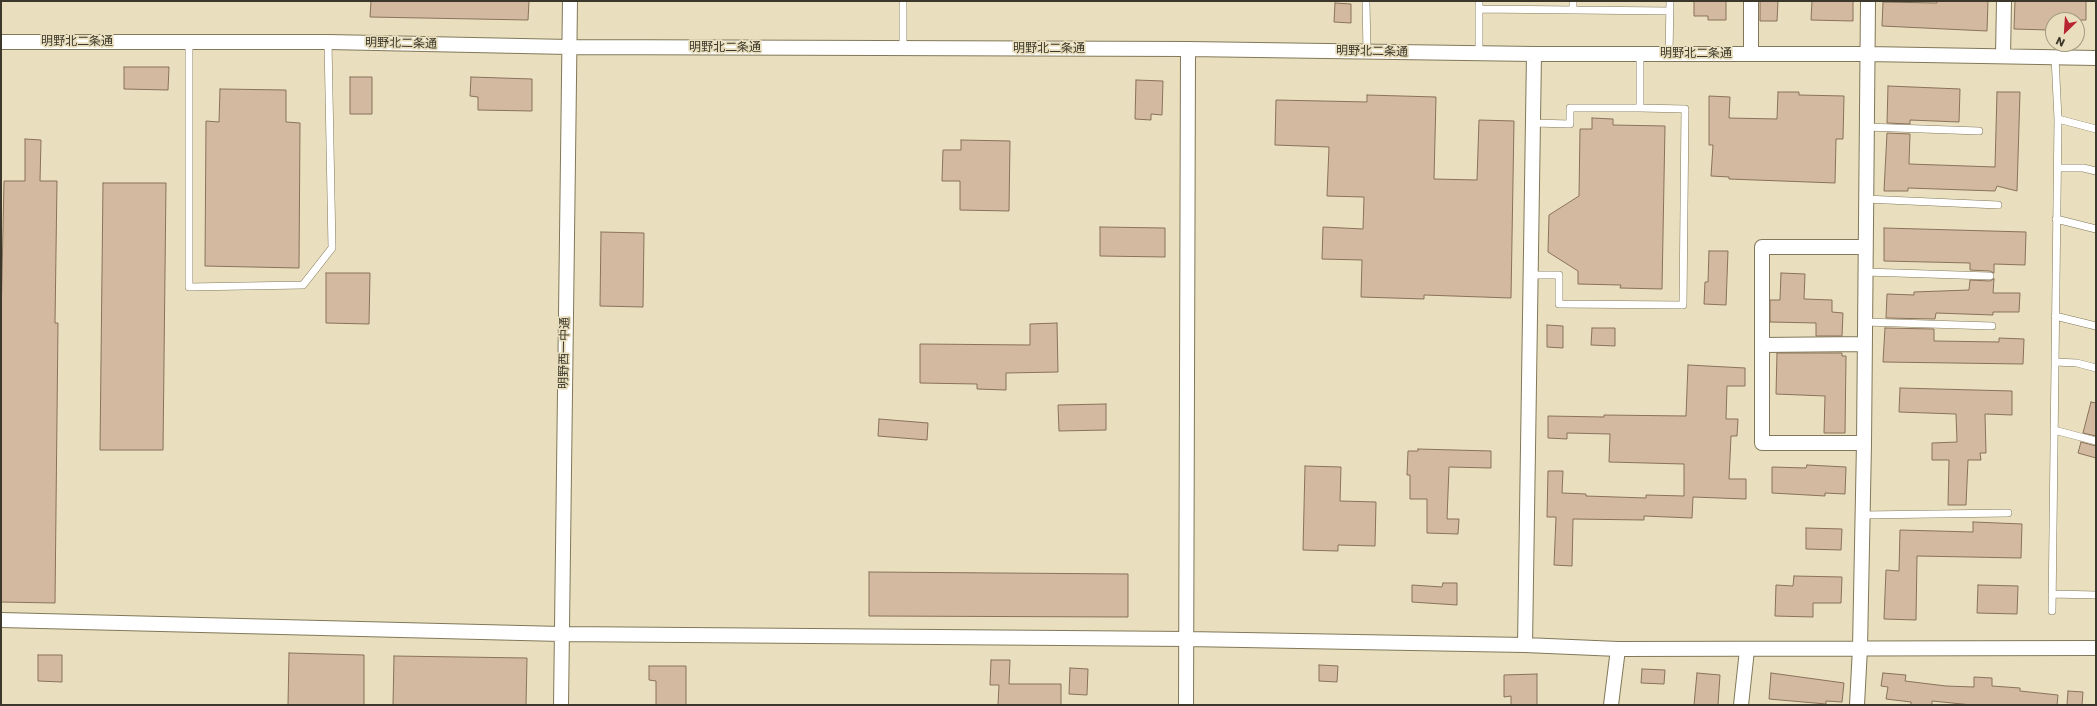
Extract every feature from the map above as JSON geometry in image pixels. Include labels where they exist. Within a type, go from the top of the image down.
[{"type":"street","name":"明野西一中通","points":[[561,705],[570,1]]},
{"type":"street","points":[[1751,1],[1751,54]]},
{"type":"street","points":[[1857,705],[1863,515],[1868,1]]},
{"type":"street","points":[[2003,56],[2004,1]]},
{"type":"street","name":"明野北二条通","points":[[1,42],[328,42],[569,47],[1188,49],[1534,54],[1867,54],[2096,58]]},
{"type":"street","points":[[1186,705],[1188,49]]},
{"type":"street","points":[[1526,645],[1534,54]]},
{"type":"street","points":[[1864,443],[1762,443],[1762,247],[1865,247]]},
{"type":"street","points":[[1762,345],[1864,344]]},
{"type":"street","points":[[1,620],[561,634],[1187,639],[1526,645],[1618,649],[1747,650],[1860,648],[2096,648]]},
{"type":"street","points":[[1611,705],[1618,649]]},
{"type":"street","points":[[1741,705],[1747,650]]},
{"type":"lane","points":[[903,1],[903,48]]},
{"type":"lane","points":[[1366,1],[1367,52]]},
{"type":"lane","points":[[1479,1],[1479,53]]},
{"type":"lane","points":[[1573,1],[1573,10]]},
{"type":"lane","points":[[1669,54],[1670,1]]},
{"type":"lane","points":[[1479,9],[1670,11]]},
{"type":"lane","points":[[189,42],[189,287],[303,285],[332,248],[328,42]]},
{"type":"lane","points":[[1640,53],[1640,108]]},
{"type":"lane","points":[[2052,611],[2058,119],[2054,57]]},
{"type":"lane","points":[[1531,275],[1559,275],[1559,304],[1683,305],[1685,109],[1570,108],[1570,124],[1533,123]]},
{"type":"lane","points":[[2058,119],[2096,129]]},
{"type":"lane","points":[[1866,127],[1979,130]]},
{"type":"lane","points":[[2057,168],[2083,168],[2096,171]]},
{"type":"lane","points":[[1865,199],[1998,204]]},
{"type":"lane","points":[[2056,219],[2096,229]]},
{"type":"lane","points":[[1865,272],[1990,276]]},
{"type":"lane","points":[[2055,316],[2096,326]]},
{"type":"lane","points":[[1864,322],[1992,326]]},
{"type":"lane","points":[[2055,362],[2077,363],[2096,368]]},
{"type":"lane","points":[[2054,430],[2096,440]]},
{"type":"lane","points":[[1863,515],[2008,513]]},
{"type":"lane","points":[[2052,594],[2096,595]]},
{"type":"building","points":[[371,1],[529,1],[528,20],[370,17]]},
{"type":"building","points":[[1694,1],[1726,1],[1726,20],[1708,20],[1708,16],[1694,16]]},
{"type":"building","points":[[1760,1],[1778,1],[1777,21],[1760,21]]},
{"type":"building","points":[[1812,1],[1853,1],[1853,21],[1811,20]]},
{"type":"building","points":[[1937,1],[1988,1],[1987,31],[1882,26],[1883,2],[1937,3]]},
{"type":"building","points":[[2015,1],[2086,1],[2086,20],[2085,12],[2045,12],[2045,30],[2014,29]]},
{"type":"building","points":[[1335,3],[1351,4],[1351,23],[1334,22]]},
{"type":"building","points":[[124,67],[169,67],[168,90],[124,89]]},
{"type":"building","points":[[350,77],[372,77],[372,114],[350,114]]},
{"type":"building","points":[[471,77],[532,79],[532,111],[478,110],[478,97],[470,96]]},
{"type":"building","points":[[1136,80],[1163,81],[1162,115],[1151,114],[1151,120],[1135,119]]},
{"type":"building","points":[[1888,86],[1960,89],[1959,122],[1910,120],[1910,124],[1887,123]]},
{"type":"building","points":[[220,89],[286,90],[286,122],[300,123],[299,268],[205,266],[206,121],[219,122]]},
{"type":"building","points":[[1778,92],[1799,92],[1799,95],[1844,96],[1843,139],[1836,139],[1835,183],[1729,179],[1729,177],[1711,176],[1713,145],[1709,145],[1709,96],[1730,97],[1729,118],[1777,119]]},
{"type":"building","points":[[1997,92],[2020,92],[2017,191],[1997,186],[1995,191],[1908,188],[1908,191],[1884,191],[1887,133],[1910,134],[1909,164],[1995,167]]},
{"type":"building","points":[[1367,95],[1436,97],[1434,179],[1477,180],[1479,120],[1514,121],[1511,298],[1424,295],[1424,299],[1361,297],[1362,260],[1322,259],[1323,227],[1363,229],[1364,197],[1327,196],[1329,147],[1275,145],[1276,100],[1367,102]]},
{"type":"building","points":[[1592,118],[1613,119],[1613,125],[1665,126],[1662,289],[1620,288],[1621,285],[1578,284],[1578,271],[1548,252],[1549,215],[1579,196],[1580,129],[1592,129]]},
{"type":"building","points":[[25,139],[41,140],[40,181],[57,181],[55,323],[58,323],[55,603],[1,602],[1,322],[4,181],[25,181]]},
{"type":"building","points":[[961,140],[1010,141],[1009,211],[960,210],[960,181],[942,181],[943,150],[961,150]]},
{"type":"building","points":[[103,183],[166,183],[163,450],[100,450]]},
{"type":"building","points":[[1100,227],[1165,228],[1165,257],[1100,256]]},
{"type":"building","points":[[1884,228],[2026,232],[2025,265],[1994,264],[1994,273],[1990,271],[1970,270],[1970,263],[1884,261]]},
{"type":"building","points":[[601,232],[644,233],[643,307],[600,306]]},
{"type":"building","points":[[1709,251],[1728,251],[1726,305],[1704,304],[1705,282],[1708,282]]},
{"type":"building","points":[[326,273],[370,273],[369,324],[326,323]]},
{"type":"building","points":[[1781,273],[1805,274],[1804,299],[1832,300],[1832,312],[1843,313],[1842,336],[1816,336],[1816,323],[1770,322],[1770,300],[1780,300]]},
{"type":"building","points":[[1994,279],[1993,293],[2020,293],[2019,312],[1993,312],[1993,315],[1936,313],[1935,319],[1886,318],[1887,294],[1914,295],[1914,292],[1969,290],[1970,280],[1990,281]]},
{"type":"building","points":[[1057,323],[1058,372],[1006,373],[1006,390],[977,389],[977,384],[920,383],[920,344],[1030,345],[1030,324]]},
{"type":"building","points":[[1547,325],[1563,326],[1563,348],[1547,347]]},
{"type":"building","points":[[1592,328],[1615,328],[1615,346],[1591,345]]},
{"type":"building","points":[[1885,328],[1934,329],[1934,341],[1999,342],[1999,338],[2024,339],[2023,364],[1883,362]]},
{"type":"building","points":[[1777,353],[1842,353],[1842,356],[1846,356],[1845,433],[1824,433],[1825,396],[1776,394]]},
{"type":"building","points":[[1688,365],[1745,368],[1745,386],[1727,386],[1726,419],[1738,419],[1737,436],[1731,436],[1729,479],[1746,479],[1746,499],[1693,497],[1692,518],[1644,516],[1644,520],[1573,519],[1572,566],[1554,565],[1556,517],[1547,517],[1548,471],[1563,471],[1562,493],[1586,494],[1586,496],[1646,498],[1646,495],[1684,496],[1684,464],[1609,462],[1610,434],[1567,433],[1567,439],[1548,438],[1548,416],[1686,416]]},
{"type":"building","points":[[1900,388],[2012,391],[2012,415],[1985,414],[1986,453],[1980,453],[1981,460],[1968,460],[1966,505],[1948,505],[1949,460],[1932,460],[1932,443],[1957,442],[1956,414],[1899,412]]},
{"type":"building","points":[[2091,402],[2096,403],[2096,436],[2083,433]]},
{"type":"building","points":[[1106,404],[1106,430],[1059,431],[1058,405]]},
{"type":"building","points":[[879,419],[928,423],[927,440],[878,436]]},
{"type":"building","points":[[2081,442],[2096,446],[2096,458],[2078,453]]},
{"type":"building","points":[[1418,449],[1491,451],[1491,468],[1449,467],[1447,519],[1459,519],[1458,534],[1427,533],[1427,499],[1410,499],[1410,475],[1407,475],[1408,451],[1418,451]]},
{"type":"building","points":[[1807,465],[1846,467],[1845,494],[1825,493],[1825,496],[1772,493],[1772,467],[1806,468]]},
{"type":"building","points":[[1305,466],[1341,467],[1340,501],[1376,502],[1375,546],[1338,545],[1338,551],[1303,550]]},
{"type":"building","points":[[1973,522],[2022,524],[2021,558],[1917,556],[1916,620],[1884,619],[1886,570],[1899,571],[1900,530],[1973,532]]},
{"type":"building","points":[[1806,528],[1842,529],[1841,550],[1806,549]]},
{"type":"building","points":[[869,572],[1128,574],[1128,617],[869,616]]},
{"type":"building","points":[[1794,576],[1842,577],[1841,603],[1813,603],[1813,617],[1775,616],[1776,585],[1793,586]]},
{"type":"building","points":[[1443,583],[1457,583],[1457,605],[1412,602],[1412,585],[1442,587]]},
{"type":"building","points":[[1978,585],[2018,586],[2017,614],[1977,613]]},
{"type":"building","points":[[289,653],[364,655],[364,705],[288,705]]},
{"type":"building","points":[[38,655],[62,655],[62,682],[38,681]]},
{"type":"building","points":[[394,656],[527,658],[526,705],[393,705]]},
{"type":"building","points":[[991,660],[1010,660],[1009,684],[1061,684],[1061,705],[998,705],[999,685],[990,685]]},
{"type":"building","points":[[1319,665],[1338,666],[1337,682],[1319,681]]},
{"type":"building","points":[[649,666],[686,666],[686,705],[656,705],[656,681],[649,680]]},
{"type":"building","points":[[1070,668],[1088,669],[1087,695],[1069,694]]},
{"type":"building","points":[[1642,669],[1665,670],[1664,684],[1641,683]]},
{"type":"building","points":[[1697,673],[1720,675],[1718,705],[1694,705]]},
{"type":"building","points":[[1771,673],[1844,683],[1842,702],[1826,701],[1826,704],[1769,699]]},
{"type":"building","points":[[1883,673],[1906,675],[1905,681],[1946,686],[1974,687],[1974,677],[1992,678],[1992,686],[2020,688],[2020,691],[2058,695],[2057,705],[1972,705],[1932,701],[1932,705],[1911,705],[1911,702],[1886,699],[1888,687],[1881,686]]},
{"type":"building","points":[[1537,674],[1537,705],[1511,705],[1511,696],[1504,697],[1504,675]]},
{"type":"building","points":[[2068,691],[2083,692],[2082,705],[2067,705]]}]
